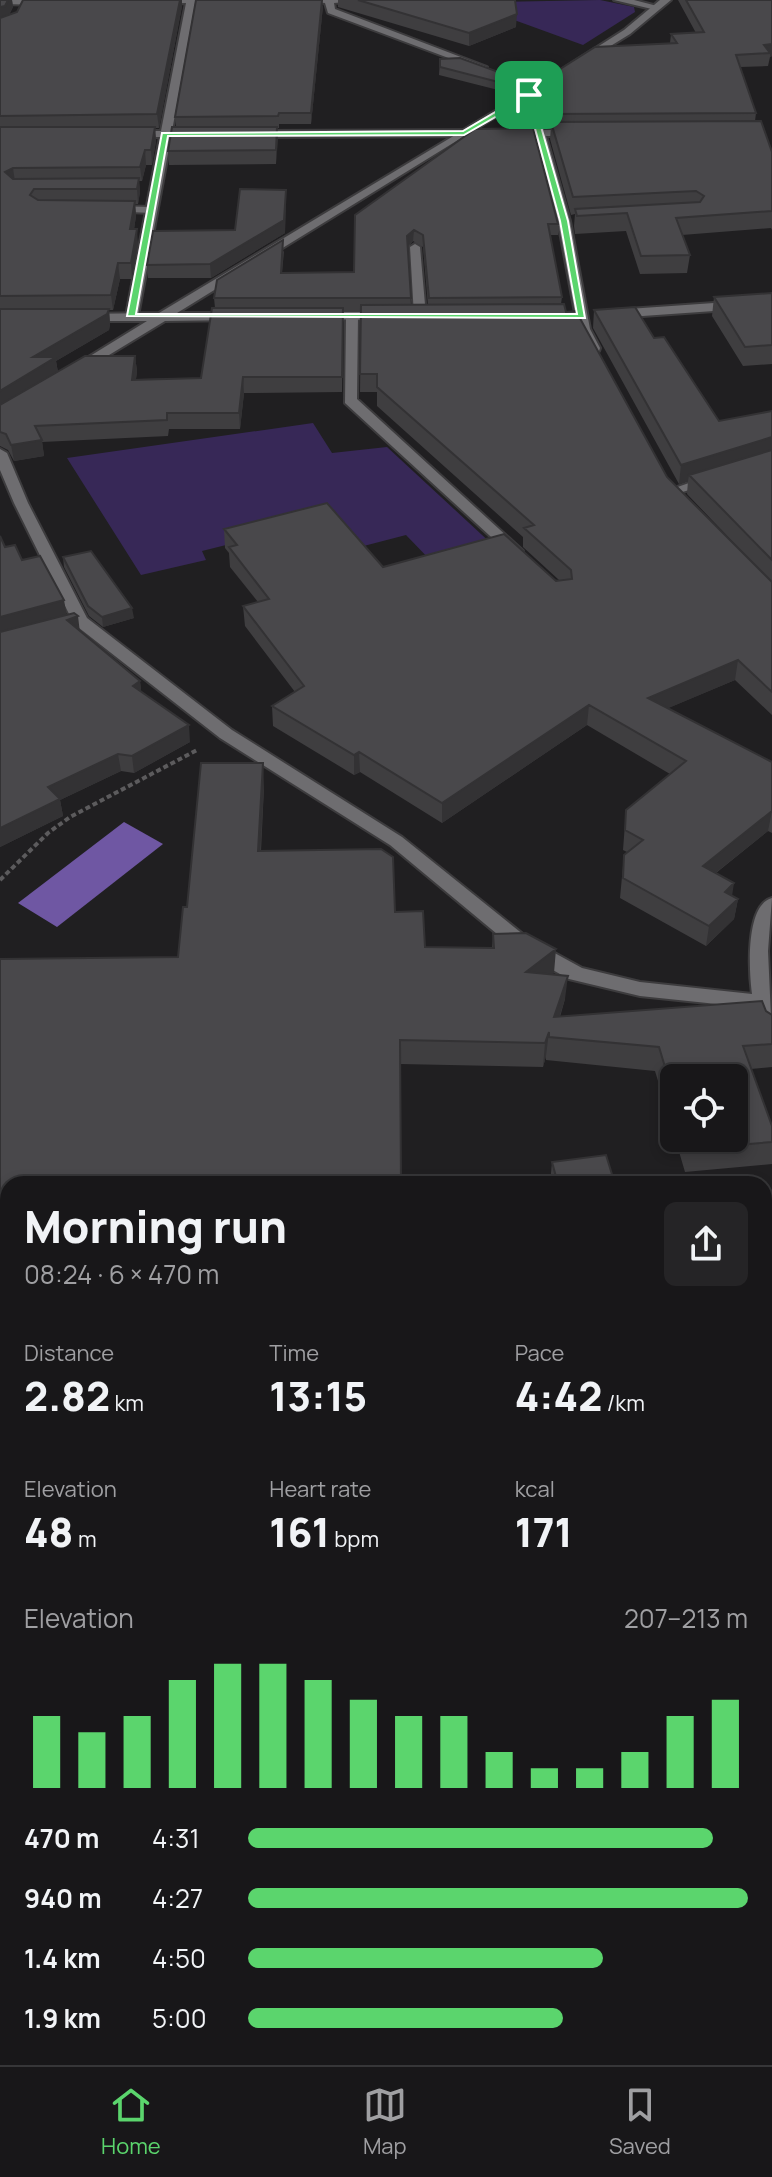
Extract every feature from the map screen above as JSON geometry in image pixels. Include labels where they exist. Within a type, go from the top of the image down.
[{"type":"street","points":[[132,316],[191,0]]},
{"type":"street","points":[[145,1],[237,0]]},
{"type":"street","points":[[283,0],[363,0]]},
{"type":"street","points":[[329,0],[331,11],[494,71]]},
{"type":"street","points":[[619,0],[656,7]]},
{"type":"street","points":[[66,376],[158,317],[464,133],[530,88],[627,32],[666,0]]},
{"type":"street","points":[[0,1],[53,2]]},
{"type":"street","points":[[530,88],[537,133],[571,221],[574,316],[599,356]]},
{"type":"street","points":[[244,134],[584,133]]},
{"type":"street","points":[[120,134],[212,134]]},
{"type":"street","points":[[574,316],[772,303]]},
{"type":"street","points":[[305,316],[435,316]]},
{"type":"street","points":[[352,316],[350,400],[527,562]]},
{"type":"street","points":[[73,317],[257,317]]},
{"type":"street","points":[[0,453],[74,623],[226,734],[396,841],[522,944],[576,974],[640,989],[767,1002]]},
{"type":"street","points":[[665,477],[676,496]]},
{"type":"street","points":[[772,904],[766,915],[759,950],[772,1032]]},
{"type":"lane","points":[[17,13],[22,2]]},
{"type":"lane","points":[[140,187],[155,187]]},
{"type":"lane","points":[[104,209],[152,210]]},
{"type":"lane","points":[[415,247],[420,316]]},
{"type":"lane","points":[[676,496],[729,474]]},
{"type":"path","points":[[0,880],[48,833],[70,817],[226,734]]},
{"type":"shaded area","points":[[600,0],[634,7],[635,12],[583,45],[506,17],[500,2]]},
{"type":"shaded area","points":[[313,423],[332,453],[387,447],[495,547],[434,564],[406,535],[356,548],[329,519],[202,551],[206,560],[141,575],[67,458]]},
{"type":"shaded area","points":[[124,822],[163,844],[57,927],[18,903]]},
{"type":"building","points":[[0,0],[8,0],[5,6],[0,7]]},
{"type":"building","points":[[23,0],[180,0],[157,114],[0,116],[0,18],[17,12]]},
{"type":"building","points":[[196,0],[322,0],[311,113],[175,117]]},
{"type":"building","points":[[358,0],[515,0],[517,14],[469,33]]},
{"type":"building","points":[[686,0],[772,0],[772,44],[764,45],[770,53],[736,55],[756,113],[547,114],[538,83],[595,47],[677,43],[671,34],[704,32]]},
{"type":"building","points":[[460,58],[523,81],[514,86],[440,67],[440,59]]},
{"type":"building","points":[[761,121],[772,152],[772,211],[676,218],[690,255],[641,256],[627,213],[577,216],[575,209],[700,202],[704,196],[696,191],[573,197],[551,122]]},
{"type":"building","points":[[0,127],[155,127],[151,150],[145,150],[140,167],[13,168],[5,172],[13,179],[139,178],[137,189],[34,189],[30,195],[38,200],[135,201],[130,229],[137,229],[131,263],[118,263],[111,295],[0,296]]},
{"type":"building","points":[[172,127],[277,127],[276,150],[168,151]]},
{"type":"building","points":[[533,128],[558,224],[548,224],[562,297],[429,298],[423,235],[414,230],[407,236],[411,298],[214,298],[217,280],[283,240],[281,273],[354,272],[355,215],[475,129]]},
{"type":"building","points":[[240,189],[286,190],[284,220],[210,264],[147,265],[153,231],[235,230]]},
{"type":"building","points":[[772,293],[772,345],[745,347],[714,297]]},
{"type":"building","points":[[564,304],[566,312],[576,311],[667,477],[772,582],[772,692],[738,660],[648,698],[772,762],[772,811],[703,866],[734,883],[725,892],[738,899],[709,926],[623,878],[624,855],[643,840],[625,830],[626,810],[686,761],[589,705],[442,803],[359,752],[354,755],[272,706],[304,686],[243,606],[269,599],[229,547],[237,545],[224,529],[327,503],[383,567],[504,534],[556,581],[572,579],[571,570],[524,528],[534,525],[377,387],[377,374],[360,374],[361,305]]},
{"type":"building","points":[[635,307],[654,338],[664,337],[719,421],[772,411],[772,437],[681,465],[594,310]]},
{"type":"building","points":[[212,308],[343,308],[342,377],[243,377],[239,413],[167,413],[167,420],[35,426],[42,440],[11,445],[6,434],[0,432],[0,405],[85,356],[135,356],[132,380],[201,378]]},
{"type":"building","points":[[0,309],[109,309],[107,314],[33,357],[56,357],[0,391]]},
{"type":"building","points":[[772,450],[772,560],[689,475]]},
{"type":"building","points":[[0,536],[5,547],[15,545],[22,560],[40,556],[64,600],[0,617]]},
{"type":"building","points":[[91,551],[132,608],[102,617],[88,606],[63,557]]},
{"type":"building","points":[[74,613],[78,616],[67,620],[140,681],[133,686],[189,725],[132,756],[118,754],[48,787],[60,799],[0,828],[0,632]]},
{"type":"building","points":[[201,763],[263,763],[258,851],[381,849],[393,857],[395,912],[423,911],[425,947],[494,948],[493,934],[526,933],[556,949],[526,972],[568,976],[554,1017],[762,1001],[766,1011],[772,1015],[772,1044],[743,1046],[772,1126],[772,1142],[748,1144],[748,1064],[664,1064],[659,1047],[549,1037],[549,1032],[545,1043],[400,1040],[401,1176],[0,1176],[0,959],[178,957],[183,907],[187,907]]},
{"type":"building","points":[[606,1155],[613,1176],[556,1176],[552,1162]]},
{"type":"route","points":[[529,95],[537,133],[564,221],[582,316],[132,316],[165,134],[464,133],[529,95]]}]
